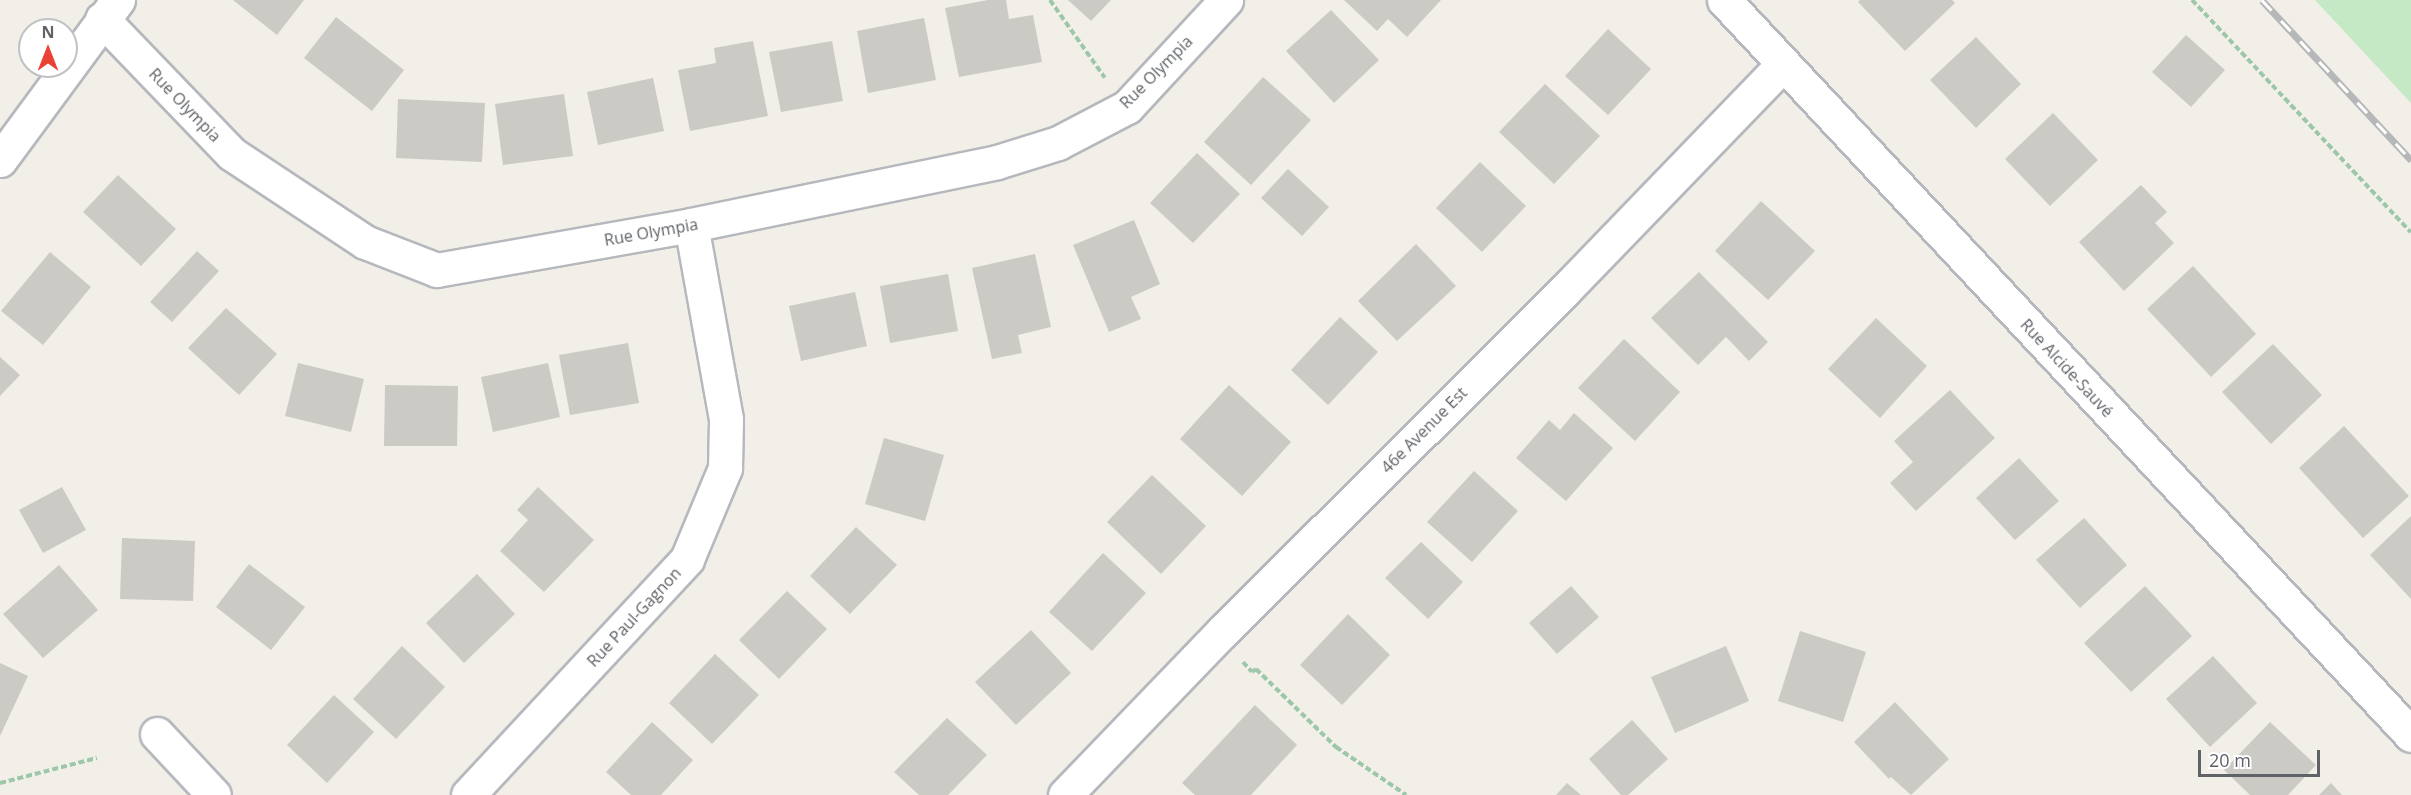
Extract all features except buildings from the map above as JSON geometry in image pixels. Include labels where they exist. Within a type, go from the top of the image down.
[{"type":"street","name":"Rue Olympia","points":[[110,10],[232,154],[365,242],[437,270],[691,225],[997,162],[1058,143],[1126,107],[1226,0]]},
{"type":"street","name":"Rue Alcide-Sauvé","points":[[1724,0],[2411,735]]},
{"type":"street","points":[[0,160],[110,10]]},
{"type":"street","name":"46e Avenue Est","points":[[1065,795],[1223,631],[1564,291],[1782,64]]},
{"type":"street","name":"Rue Paul-Gagnon","points":[[468,795],[687,559],[725,468],[726,419],[691,225]]},
{"type":"street","points":[[157,734],[214,795]]},
{"type":"path","points":[[1050,0],[1126,107]]},
{"type":"path","points":[[2192,0],[2411,232]]},
{"type":"path","points":[[1241,654],[1242,660],[1252,672],[1256,669],[1336,747],[1406,795]]},
{"type":"path","points":[[0,783],[97,758]]},
{"type":"green space","points":[[2315,0],[2411,0],[2411,103]]},
{"type":"railway","points":[[2262,0],[2411,160]]}]
